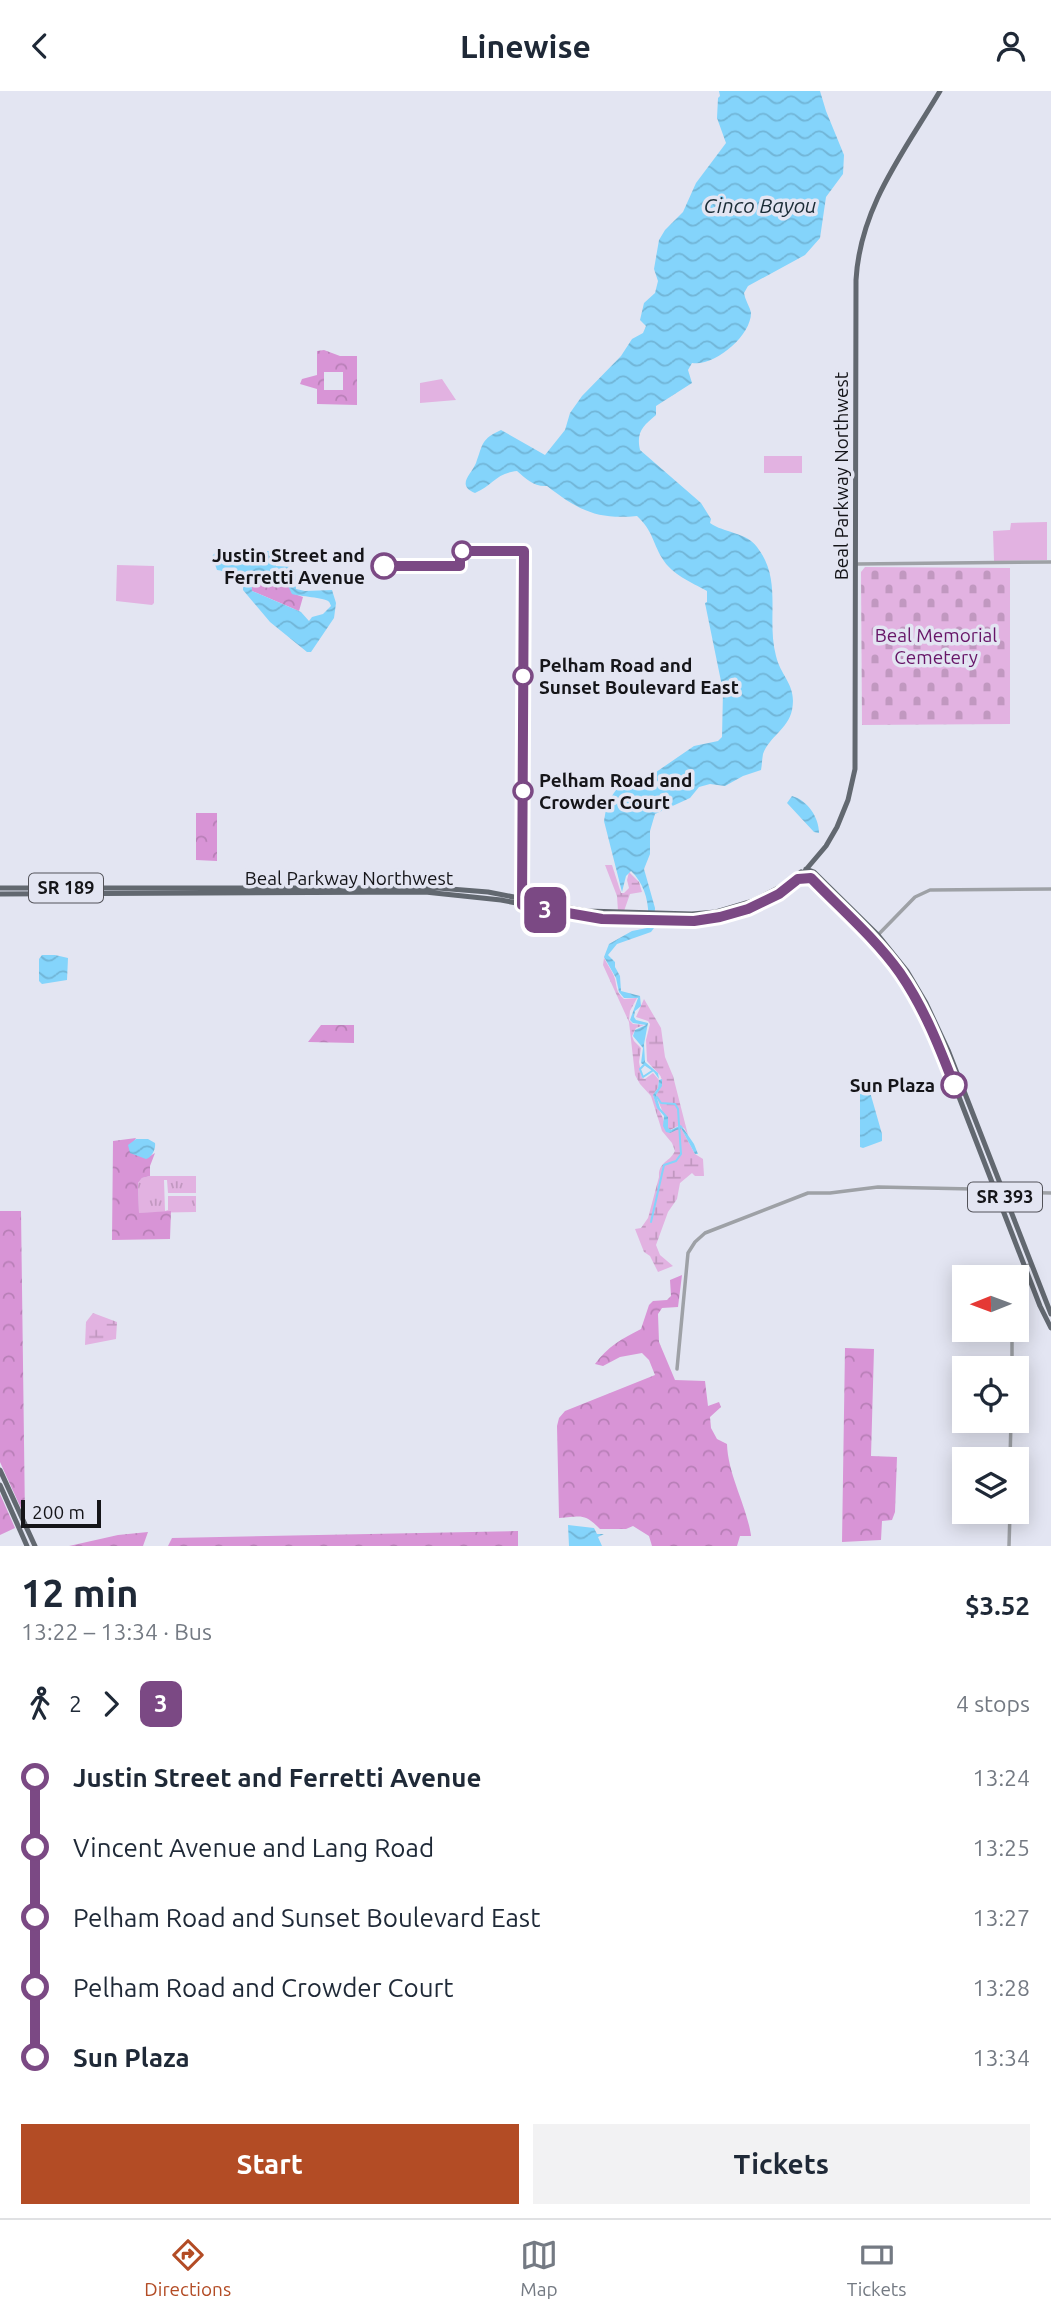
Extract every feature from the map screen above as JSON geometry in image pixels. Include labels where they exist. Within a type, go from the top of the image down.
[{"type":"main road","name":"Beal Parkway Northwest","points":[[656,917],[704,919],[744,910],[779,894],[798,879],[826,846],[848,800],[855,772],[856,280],[859,252],[865,226],[878,196],[940,91]]},
{"type":"main road","name":"Beal Parkway Northwest","points":[[0,894],[463,895],[586,917],[677,917],[683,914],[716,912],[760,898],[806,869]]},
{"type":"main road","name":"SR 393","points":[[806,869],[811,878],[848,915],[875,937]]},
{"type":"main road","name":"SR 393","points":[[806,869],[814,872],[861,918],[923,1011],[972,1120],[1028,1265]]},
{"type":"main road","points":[[798,879],[811,878]]},
{"type":"main road","points":[[242,893],[255,887],[261,893]]},
{"type":"main road","points":[[379,893],[380,888],[385,887]]},
{"type":"main road","name":"Beal Parkway Northwest","points":[[0,888],[438,888],[488,892],[586,911],[646,917]]},
{"type":"main road","points":[[744,910],[760,898]]},
{"type":"main road","points":[[848,915],[861,918]]},
{"type":"main road","name":"SR 393","points":[[1029,1268],[1051,1314]]},
{"type":"main road","name":"SR 393","points":[[1029,1269],[1051,1328]]},
{"type":"main road","points":[[0,1470],[35,1546]]},
{"type":"main road","points":[[0,1485],[27,1546]]},
{"type":"street","points":[[856,564],[1051,562]]},
{"type":"street","points":[[875,937],[915,897],[930,890],[1051,889]]},
{"type":"street","points":[[677,1369],[687,1256],[695,1242],[705,1233],[808,1193],[878,1187],[1051,1193]]},
{"type":"street","points":[[1009,1546],[1010,1524]]},
{"type":"green space","points":[[324,350],[340,356],[357,356],[357,405],[317,404],[317,389],[300,384],[302,379],[317,375],[317,351]],"holes":[[[324,372],[343,372],[343,390],[324,390]]]},
{"type":"green space","points":[[442,379],[456,400],[420,403],[420,383]]},
{"type":"green space","points":[[764,456],[802,456],[802,473],[764,473]]},
{"type":"green space","points":[[1047,522],[1047,560],[994,561],[993,531],[1010,530],[1011,523]]},
{"type":"green space","points":[[117,565],[154,566],[152,605],[116,601]]},
{"type":"green space","name":"Beal Memorial Cemetery","points":[[865,567],[1010,568],[1010,724],[862,725],[861,572]]},
{"type":"green space","points":[[255,573],[287,580],[292,593],[303,597],[299,611],[252,591],[251,579],[243,577]]},
{"type":"green space","points":[[196,813],[217,813],[217,861],[196,860]]},
{"type":"green space","points":[[605,865],[612,865],[621,893],[629,888],[629,872],[639,882],[642,892],[630,894],[624,911],[618,911],[617,896]]},
{"type":"green space","points":[[604,958],[621,997],[637,998],[630,1011],[629,1020],[633,1024],[644,1025],[636,1028],[632,1036],[641,1048],[639,1062],[642,1078],[645,1079],[653,1073],[659,1080],[653,1095],[666,1131],[681,1128],[695,1154],[703,1159],[704,1176],[695,1176],[692,1173],[680,1183],[677,1199],[668,1212],[656,1245],[660,1255],[673,1266],[658,1272],[650,1256],[644,1252],[635,1229],[641,1228],[648,1218],[660,1168],[675,1151],[662,1131],[651,1096],[635,1075],[629,1022],[603,965]]},
{"type":"green space","points":[[644,999],[661,1028],[665,1057],[673,1076],[688,1135],[684,1128],[668,1128],[656,1095],[662,1080],[647,1061],[646,1040],[650,1024],[636,1017]]},
{"type":"green space","points":[[321,1025],[354,1025],[354,1043],[308,1042]]},
{"type":"green space","points":[[136,1138],[133,1143],[150,1156],[155,1153],[150,1166],[150,1176],[142,1178],[138,1183],[139,1213],[171,1211],[170,1239],[112,1240],[113,1141]]},
{"type":"green space","points":[[196,1176],[196,1193],[168,1193],[167,1180],[164,1180],[165,1211],[168,1210],[168,1196],[196,1196],[196,1212],[139,1213],[138,1183],[142,1178]]},
{"type":"green space","points":[[0,1211],[21,1211],[25,1517],[0,1462]]},
{"type":"green space","points":[[682,1275],[678,1307],[662,1308],[658,1314],[659,1342],[675,1380],[705,1381],[708,1406],[719,1402],[721,1407],[710,1417],[711,1428],[717,1439],[727,1444],[730,1467],[751,1535],[740,1536],[737,1546],[652,1546],[649,1536],[633,1526],[626,1529],[600,1529],[585,1518],[559,1518],[559,1418],[565,1411],[655,1375],[649,1360],[642,1353],[620,1357],[603,1366],[595,1364],[616,1343],[641,1329],[649,1305],[653,1301],[667,1300],[671,1296],[670,1280]]},
{"type":"green space","points":[[93,1313],[117,1322],[116,1339],[85,1345],[86,1322]]},
{"type":"green space","points":[[845,1348],[874,1349],[871,1456],[897,1457],[895,1512],[892,1520],[882,1521],[881,1540],[842,1542]]},
{"type":"green space","points":[[0,1494],[15,1528],[0,1535]]},
{"type":"green space","points":[[518,1531],[518,1546],[168,1546],[172,1538]]},
{"type":"green space","points":[[148,1532],[143,1546],[69,1546],[118,1535]]},
{"type":"water","name":"Cinco Bayou","points":[[719,91],[820,91],[844,155],[843,174],[826,197],[820,238],[805,255],[748,286],[744,293],[751,313],[745,331],[720,355],[701,363],[692,363],[688,370],[692,383],[656,406],[656,415],[640,434],[640,450],[701,503],[711,519],[710,523],[747,538],[765,560],[772,586],[773,642],[793,701],[790,717],[763,754],[761,770],[725,786],[710,784],[699,787],[690,798],[655,814],[650,831],[650,854],[644,869],[655,908],[654,928],[651,932],[617,944],[608,955],[615,962],[621,991],[640,996],[641,1006],[635,1011],[634,1017],[648,1023],[644,1044],[645,1062],[658,1073],[659,1079],[641,1063],[643,1048],[633,1036],[635,1030],[646,1025],[630,1020],[638,998],[624,998],[619,992],[616,978],[604,957],[609,944],[632,931],[647,928],[648,913],[644,890],[631,871],[626,876],[622,892],[604,821],[607,803],[616,790],[646,779],[694,746],[718,741],[722,737],[723,691],[705,603],[707,591],[666,564],[649,531],[637,516],[599,515],[579,507],[547,486],[530,482],[517,471],[504,474],[475,493],[466,487],[466,479],[484,443],[501,430],[545,455],[565,430],[570,413],[582,396],[621,356],[632,339],[643,333],[646,326],[640,320],[644,303],[655,293],[658,281],[654,269],[659,240],[683,212],[696,183],[726,143],[717,118]]},
{"type":"water","points":[[217,551],[275,551],[276,566],[292,567],[295,571],[296,589],[332,590],[336,603],[334,618],[311,652],[307,652],[270,622],[243,590],[243,579],[251,578],[252,591],[301,612],[309,621],[312,617],[323,614],[331,606],[329,602],[292,594],[284,578],[259,573],[239,577],[217,570],[212,556]]},
{"type":"water","points":[[792,796],[803,801],[811,810],[819,833],[814,832],[787,803]]},
{"type":"water","points":[[42,955],[68,958],[67,980],[42,984],[39,981],[39,959]]},
{"type":"water","points":[[662,1079],[662,1086],[656,1095],[660,1108],[668,1117],[668,1128],[671,1130],[681,1125],[698,1154],[695,1154],[681,1128],[670,1133],[666,1132],[663,1126],[664,1116],[657,1108],[653,1095],[659,1080]]},
{"type":"water","points":[[863,1084],[870,1092],[882,1141],[863,1148],[860,1147],[860,1086]]},
{"type":"water","points":[[136,1139],[148,1139],[155,1143],[153,1153],[148,1158],[130,1153],[128,1145]]},
{"type":"water","points":[[568,1525],[594,1528],[597,1534],[604,1534],[598,1537],[602,1546],[569,1546]]},
{"type":"waterway","points":[[644,1065],[640,1069],[643,1077],[652,1071]]},
{"type":"waterway","points":[[651,1222],[664,1165],[676,1161],[681,1154],[678,1109],[675,1104],[661,1103],[657,1097]]},
{"type":"bus line","name":"3","points":[[384,566],[460,566],[460,551],[524,551],[522,905],[602,919],[694,921],[748,909],[779,894],[798,879],[811,878],[873,940],[901,975],[928,1019],[954,1085]]},
{"type":"place","name":"Justin Street and Ferretti Avenue","points":[[384,566]]},
{"type":"place","name":"Pelham Road and Sunset Boulevard East","points":[[523,676]]},
{"type":"place","name":"Pelham Road and Crowder Court","points":[[523,791]]},
{"type":"place","name":"Sun Plaza","points":[[954,1085]]}]
